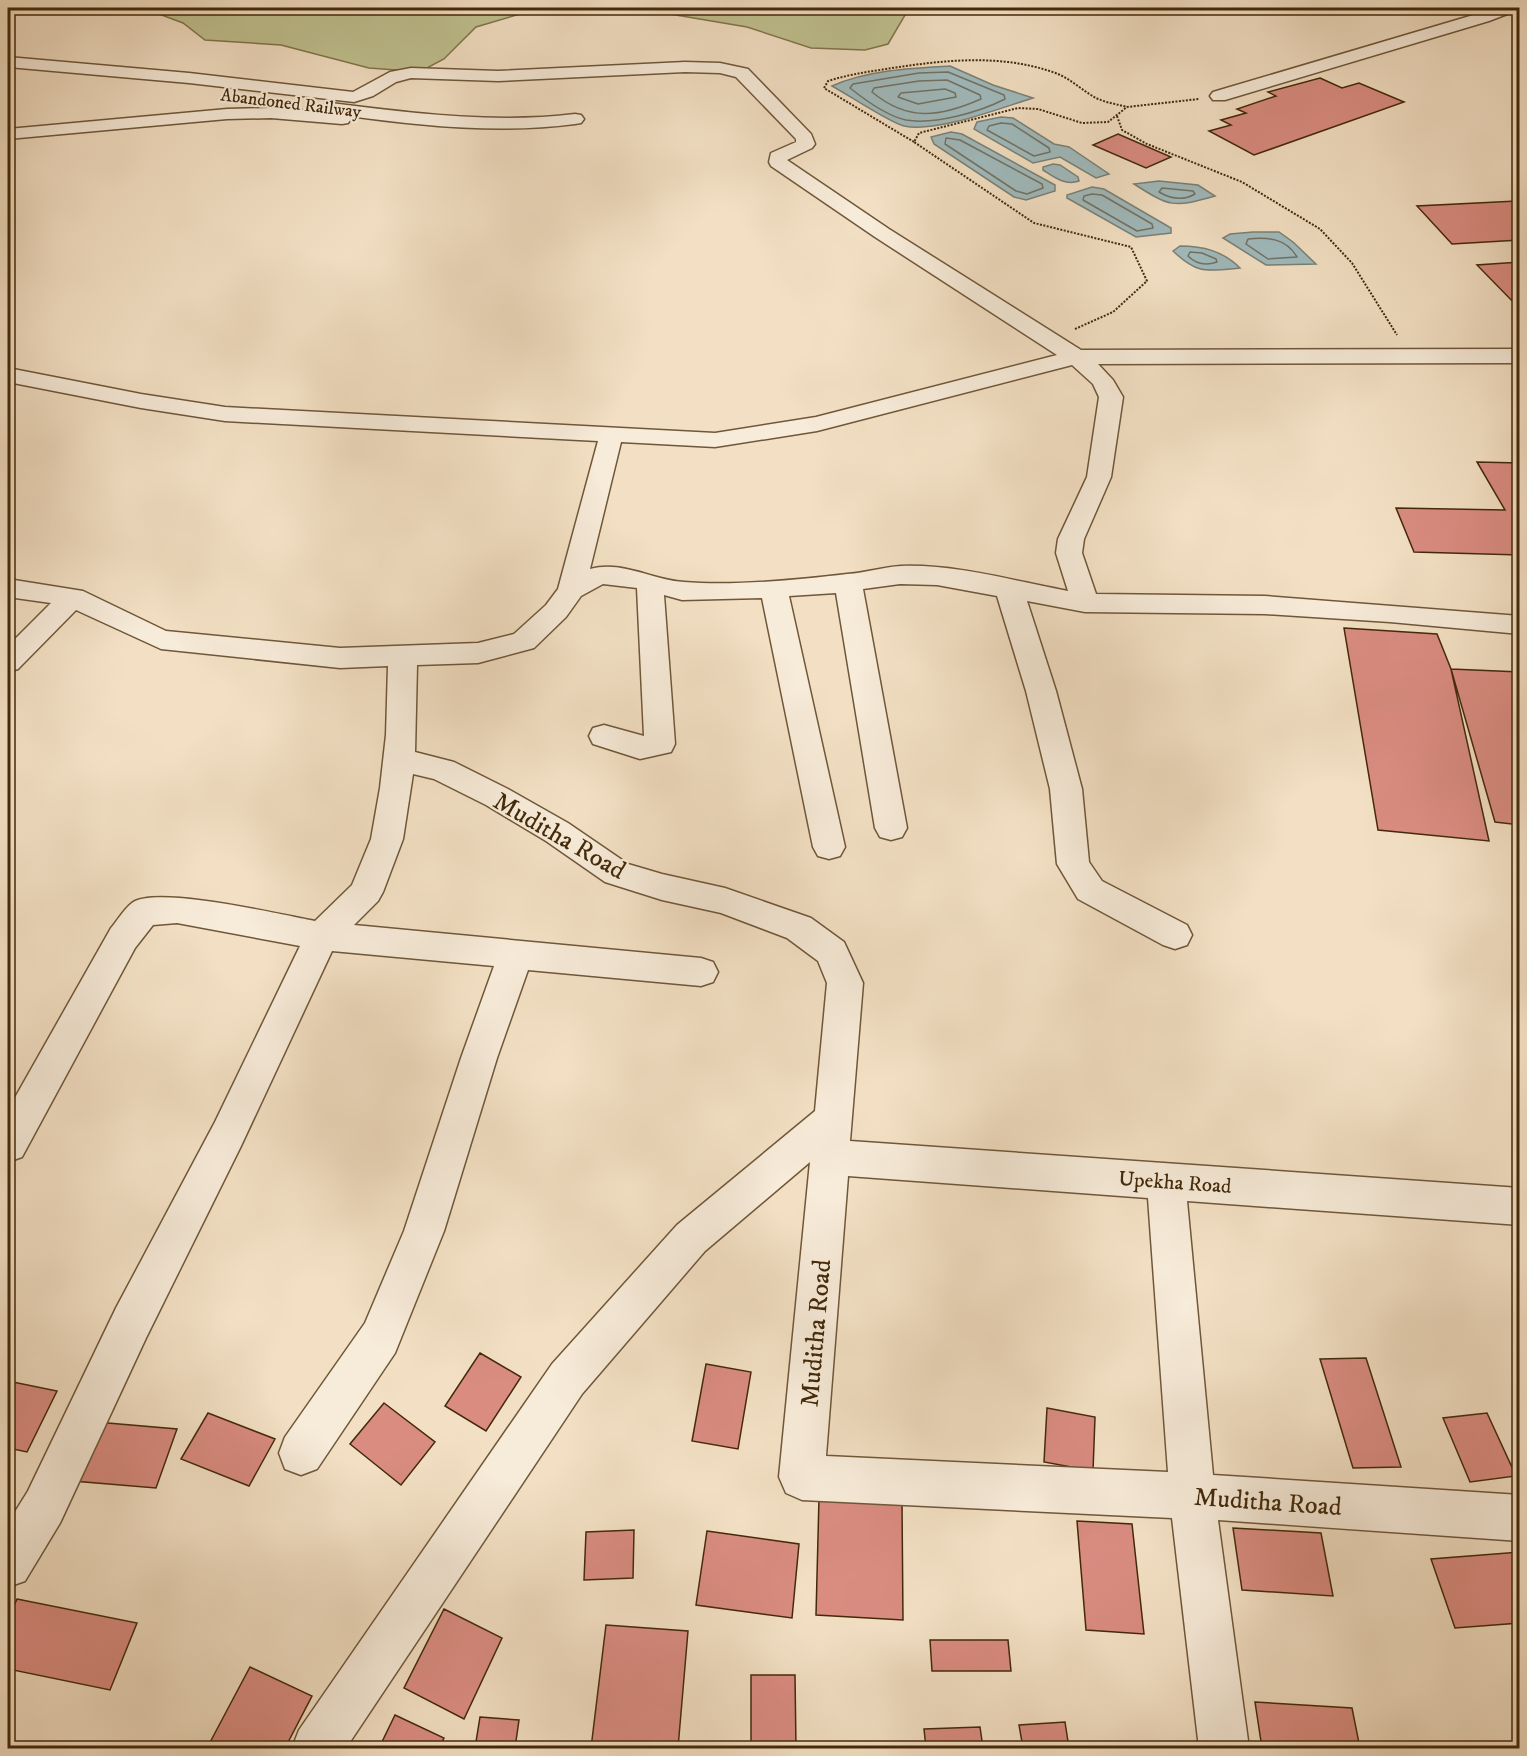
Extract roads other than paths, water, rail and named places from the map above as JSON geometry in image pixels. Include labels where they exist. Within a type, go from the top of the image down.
[{"type":"street","points":[[1219,96],[1510,8]]},
{"type":"street","points":[[1483,18],[1501,25]]},
{"type":"street","points":[[8,63],[252,84],[354,97],[363,95],[383,81],[399,74],[411,73],[471,76],[686,67],[734,70],[742,73],[805,138],[806,144],[782,153],[778,157],[778,162],[882,234],[1050,340],[1096,372],[1111,397],[1099,477],[1071,539],[1069,553],[1085,603]]},
{"type":"street","name":"Abandoned Railway","points":[[8,72],[56,75],[366,112],[508,126],[575,119]]},
{"type":"street","points":[[8,134],[227,114],[271,113],[342,119]]},
{"type":"street","points":[[8,375],[225,414],[715,440],[817,424],[1076,357],[1520,356]]},
{"type":"street","points":[[8,588],[73,597],[161,640],[340,658],[477,653],[524,641],[556,611],[571,590],[611,436]]},
{"type":"street","points":[[571,590],[598,575],[622,576],[682,591],[848,583],[900,575],[918,575],[937,576],[1085,603],[1265,605],[1520,625]]},
{"type":"street","points":[[848,583],[891,828]]},
{"type":"street","points":[[604,736],[640,748],[660,744],[650,584]]},
{"type":"street","points":[[774,588],[829,847]]},
{"type":"street","points":[[1009,589],[1041,691],[1066,789],[1073,864],[1090,890],[1175,935]]},
{"type":"street","points":[[8,662],[73,597]]},
{"type":"street","points":[[8,1564],[44,1507],[131,1323],[228,1134],[322,936],[366,892],[387,839],[399,759],[403,654]]},
{"type":"street","name":"Muditha Road","points":[[399,759],[443,771],[497,797],[557,832],[617,873],[662,887],[725,901],[800,928],[831,952],[845,983],[802,1477],[1192,1496],[1520,1518]]},
{"type":"street","points":[[8,1145],[123,938],[144,912],[177,910],[322,936],[701,972]]},
{"type":"street","points":[[301,1453],[380,1338],[424,1231],[479,1058],[516,954]]},
{"type":"street","points":[[317,1749],[567,1379],[691,1238],[832,1138]]},
{"type":"street","name":"Upekha Road","points":[[832,1138],[1166,1182],[1520,1207]]},
{"type":"street","points":[[1166,1182],[1192,1496],[1224,1749]]},
{"type":"water","points":[[950,66],[993,85],[1033,98],[951,123],[918,127],[898,124],[832,86],[875,73]]},
{"type":"water","points":[[1001,117],[1013,118],[1054,144],[1069,147],[1109,174],[1096,178],[1060,157],[1033,163],[974,129],[977,122]]},
{"type":"water","points":[[951,132],[962,134],[1055,185],[1055,191],[1026,200],[1014,197],[934,144],[931,137]]},
{"type":"water","points":[[1053,164],[1060,165],[1078,177],[1079,181],[1064,182],[1043,170],[1043,167]]},
{"type":"water","points":[[1159,181],[1198,185],[1215,196],[1180,204],[1172,203],[1134,184]]},
{"type":"water","points":[[1092,187],[1104,189],[1171,228],[1171,233],[1136,237],[1067,198],[1067,195]]},
{"type":"water","points":[[1279,232],[1316,264],[1266,265],[1223,238],[1230,234]]},
{"type":"water","points":[[1180,246],[1212,251],[1227,257],[1240,268],[1204,270],[1196,268],[1173,251]]}]
